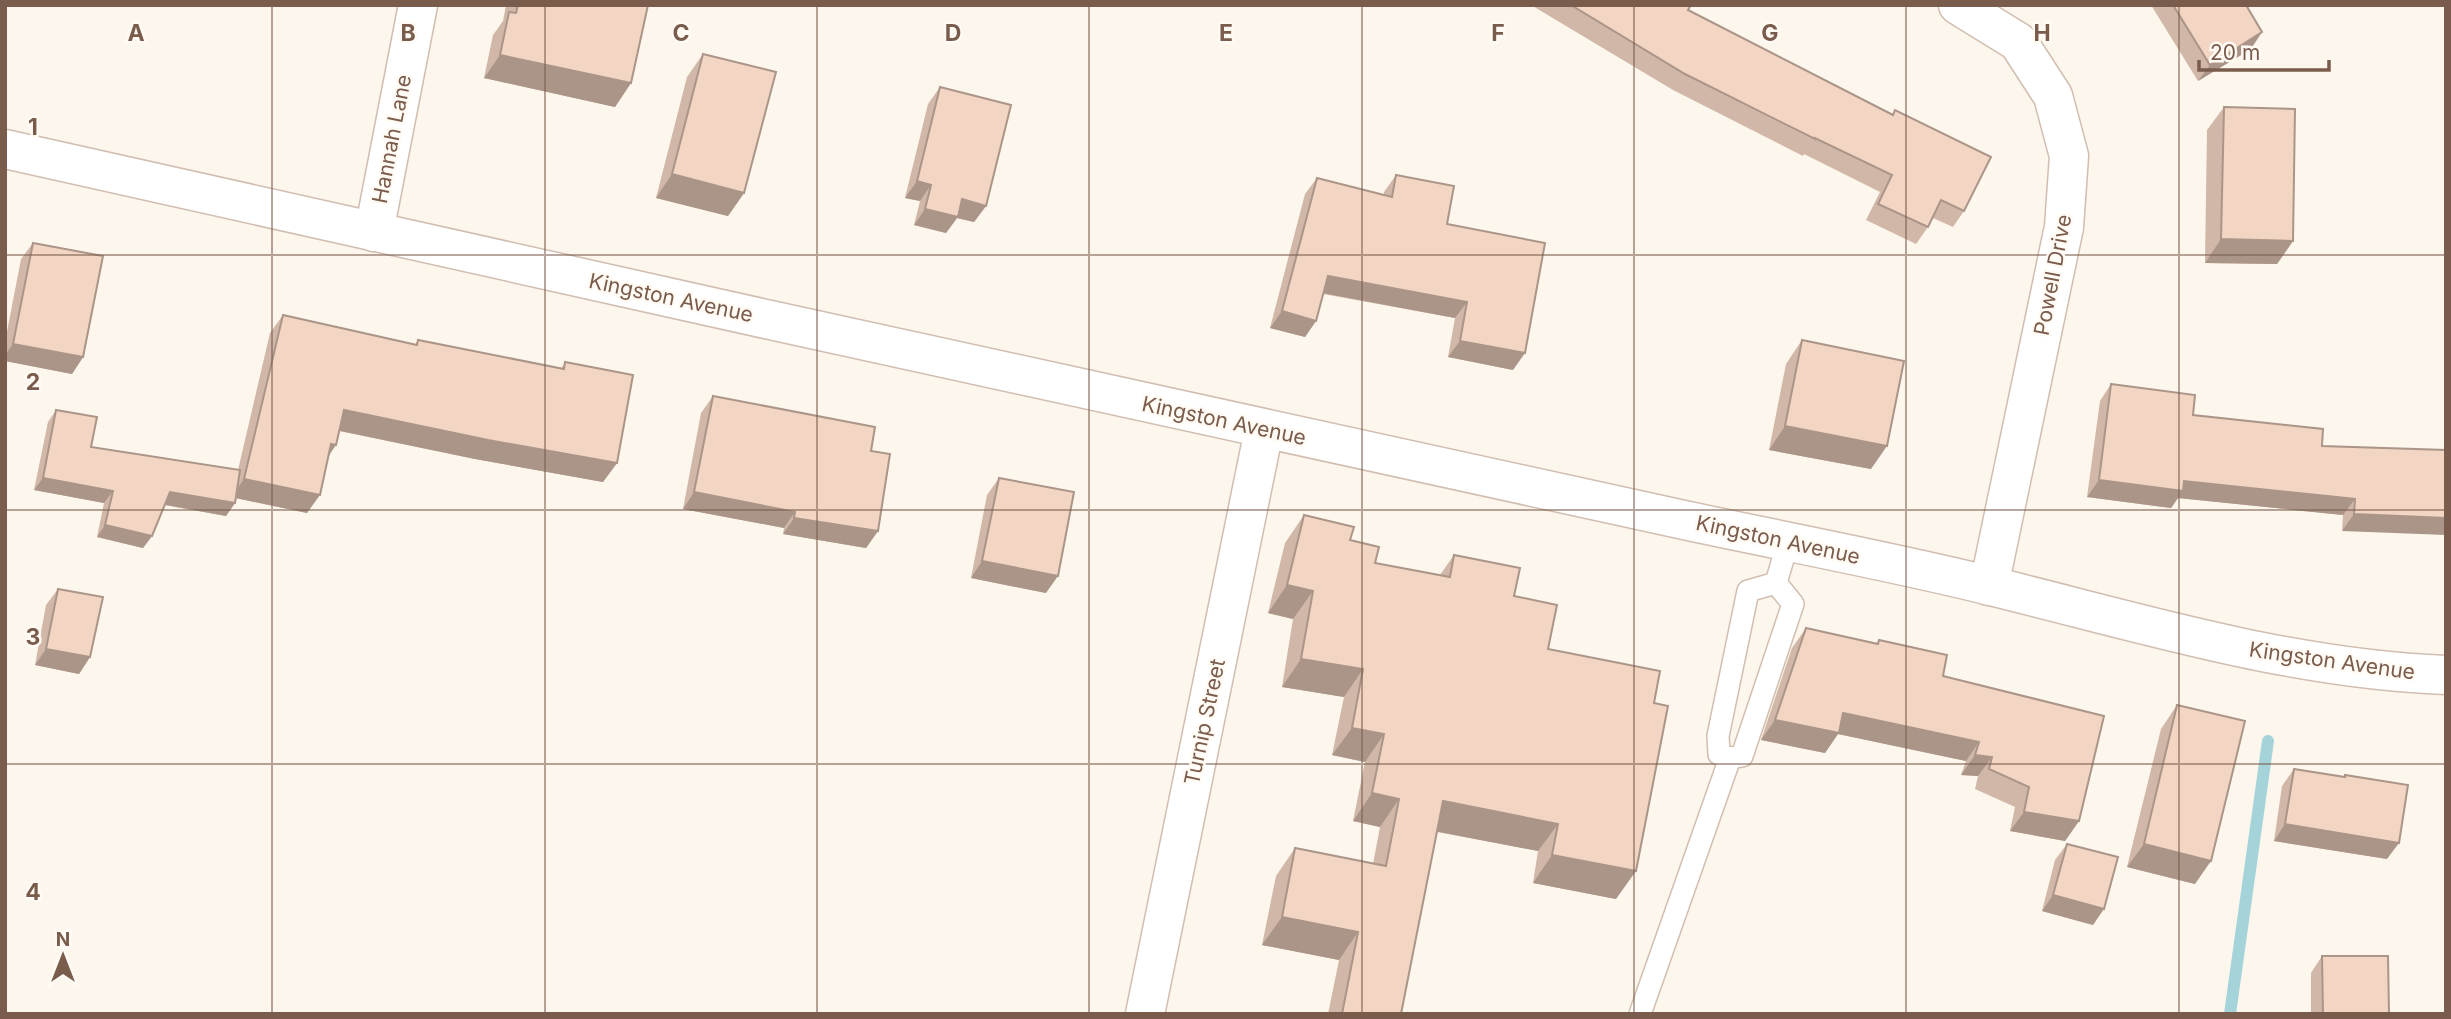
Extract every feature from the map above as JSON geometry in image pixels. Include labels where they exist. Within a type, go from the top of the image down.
[{"type":"street","name":"Hannah Lane","points":[[374,232],[418,5]]},
{"type":"street","name":"Powell Drive","points":[[1958,5],[2018,42],[2053,96],[2068,156],[2064,227],[1989,586]]},
{"type":"street","name":"Kingston Avenue","points":[[5,149],[1264,430],[1989,586],[2185,637],[2300,660],[2405,674],[2446,675]]},
{"type":"street","name":"Turnip Street","points":[[1145,1014],[1264,430]]},
{"type":"lane","points":[[1776,583],[1788,542]]},
{"type":"lane","points":[[1776,583],[1793,604],[1742,756],[1730,758],[1720,754],[1718,736],[1748,591],[1776,583]]},
{"type":"lane","points":[[1640,1014],[1730,758]]},
{"type":"building","points":[[518,5],[648,5],[631,83],[500,55],[509,12],[516,13]]},
{"type":"building","points":[[1571,5],[1691,5],[1688,10],[1893,115],[1895,110],[1991,157],[1964,211],[1941,200],[1928,227],[1878,204],[1892,175],[1685,74]]},
{"type":"building","points":[[2173,5],[2246,5],[2262,32],[2210,65]]},
{"type":"building","points":[[703,54],[776,72],[744,193],[672,174]]},
{"type":"building","points":[[940,87],[1011,105],[986,206],[962,199],[958,217],[925,209],[931,185],[917,181]]},
{"type":"building","points":[[2224,107],[2295,109],[2293,241],[2221,239]]},
{"type":"building","points":[[1396,175],[1454,186],[1447,224],[1545,243],[1525,353],[1460,341],[1467,302],[1328,276],[1316,321],[1282,311],[1317,178],[1392,197]]},
{"type":"building","points":[[33,243],[103,256],[83,357],[13,344]]},
{"type":"building","points":[[283,315],[417,345],[418,340],[564,369],[565,362],[633,375],[617,463],[344,410],[336,445],[331,444],[320,495],[244,479]]},
{"type":"building","points":[[1802,340],[1904,361],[1887,446],[1785,426]]},
{"type":"building","points":[[2111,384],[2195,395],[2193,415],[2323,429],[2322,446],[2446,450],[2446,518],[2354,514],[2355,499],[2184,481],[2183,491],[2099,480]]},
{"type":"building","points":[[713,396],[875,427],[871,451],[890,454],[878,531],[794,518],[795,512],[694,492]]},
{"type":"building","points":[[56,410],[97,417],[91,447],[240,470],[235,503],[170,492],[152,536],[105,525],[113,491],[43,478]]},
{"type":"building","points":[[999,478],[1074,492],[1058,576],[982,561]]},
{"type":"building","points":[[1304,515],[1354,527],[1350,540],[1379,547],[1375,563],[1450,577],[1454,555],[1520,568],[1514,596],[1557,605],[1548,649],[1660,671],[1654,703],[1668,706],[1636,871],[1552,855],[1558,824],[1443,801],[1401,1014],[1342,1014],[1358,932],[1282,917],[1295,848],[1386,866],[1399,799],[1372,793],[1384,734],[1352,728],[1363,669],[1301,659],[1313,591],[1287,585]]},
{"type":"building","points":[[58,589],[103,597],[90,657],[46,649]]},
{"type":"building","points":[[1806,628],[1878,644],[1879,640],[1947,655],[1943,676],[2104,716],[2079,821],[2024,812],[2029,787],[1989,769],[1992,757],[1975,755],[1979,742],[1843,713],[1839,733],[1775,720]]},
{"type":"building","points":[[2177,705],[2245,721],[2211,861],[2144,844]]},
{"type":"building","points":[[2294,769],[2408,785],[2399,843],[2285,824]]},
{"type":"building","points":[[2067,844],[2118,857],[2104,909],[2053,895]]},
{"type":"building","points":[[2322,956],[2388,956],[2389,1014],[2323,1014]]},
{"type":"waterway","points":[[2230,1014],[2268,741]]}]
